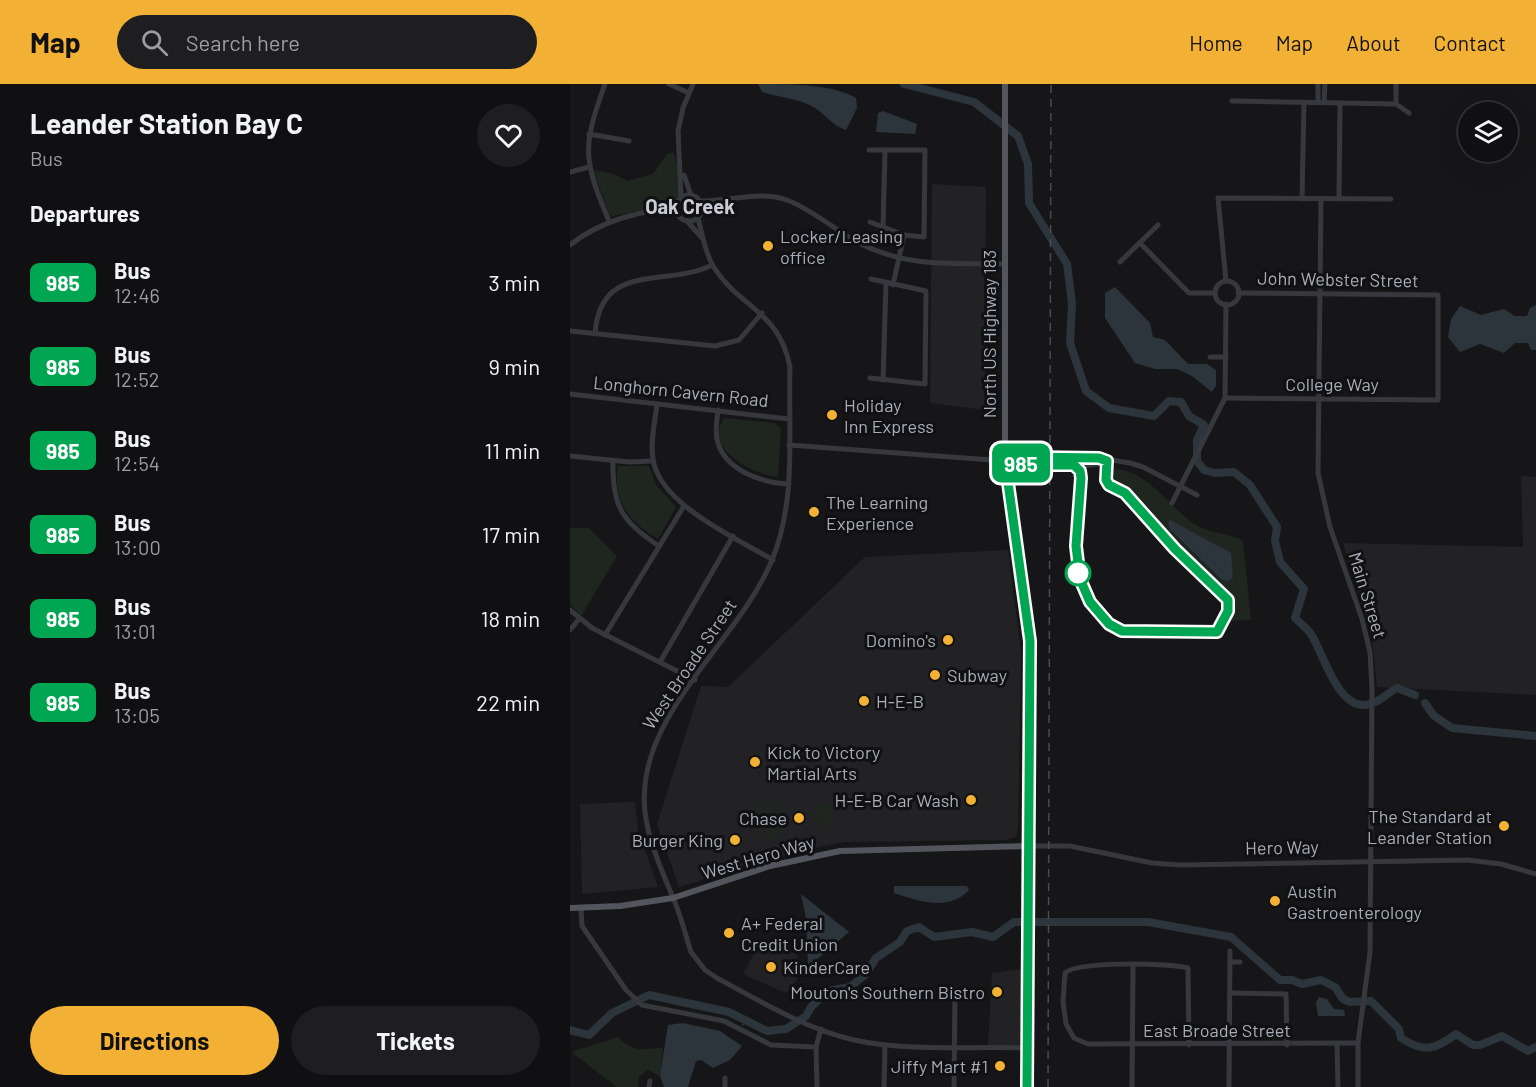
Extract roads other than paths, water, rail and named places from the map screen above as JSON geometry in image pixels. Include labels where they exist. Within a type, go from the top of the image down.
[{"type":"main road","name":"North US Highway 183","points":[[1005,84],[1005,461],[1029,623],[1027,1087]]},
{"type":"main road","name":"West Hero Way","points":[[570,909],[620,906],[673,898],[770,866],[840,851],[1029,846]]},
{"type":"street","points":[[605,84],[589,134],[589,167],[609,221]]},
{"type":"street","points":[[669,84],[689,93]]},
{"type":"street","points":[[677,213],[676,206],[681,197],[678,131],[693,84]]},
{"type":"street","points":[[1318,84],[1321,102]]},
{"type":"street","points":[[1321,102],[1325,84]]},
{"type":"street","points":[[1396,84],[1396,104]]},
{"type":"street","points":[[1232,101],[1396,104],[1409,113]]},
{"type":"street","points":[[1302,198],[1304,102]]},
{"type":"street","points":[[1339,199],[1340,103]]},
{"type":"street","points":[[589,134],[629,141]]},
{"type":"street","points":[[869,150],[925,150],[924,237],[904,235],[870,222]]},
{"type":"street","points":[[883,227],[885,150]]},
{"type":"street","points":[[680,165],[691,195],[700,201],[755,195],[787,200],[856,241],[898,260],[1004,264]]},
{"type":"street","points":[[570,172],[589,167]]},
{"type":"street","points":[[681,197],[691,195]]},
{"type":"street","points":[[651,212],[677,213],[687,221],[730,198]]},
{"type":"street","points":[[1226,281],[1218,198],[1391,200]]},
{"type":"street","name":"Main Street","points":[[1321,199],[1318,473],[1324,505],[1362,619],[1370,652],[1372,690],[1370,957],[1358,1043],[1358,1087]]},
{"type":"street","points":[[700,201],[700,215]]},
{"type":"street","points":[[570,245],[585,233],[609,221],[676,206]]},
{"type":"street","name":"West Broade Street","points":[[700,215],[703,240],[712,265],[762,314],[781,338],[787,351],[790,367],[789,484],[782,533],[762,582],[662,727],[646,768],[644,798],[646,821],[691,952],[705,970],[804,1022],[855,1040],[885,1045],[1028,1048]]},
{"type":"street","name":"West Broade Street","points":[[687,221],[703,240]]},
{"type":"street","points":[[1120,262],[1158,225]]},
{"type":"street","points":[[893,285],[904,235]]},
{"type":"street","points":[[1140,243],[1189,293],[1215,293]]},
{"type":"street","points":[[595,334],[602,307],[618,287],[634,280],[689,275],[712,265]]},
{"type":"street","points":[[870,378],[925,384],[926,291],[871,279]]},
{"type":"street","points":[[1226,281],[1233,283],[1238,292],[1235,301],[1226,304],[1218,300],[1215,293],[1216,286],[1226,281]]},
{"type":"street","points":[[884,380],[886,283]]},
{"type":"street","name":"John Webster Street","points":[[1238,292],[1438,295],[1438,400]]},
{"type":"street","points":[[1172,503],[1225,398],[1226,304]]},
{"type":"street","points":[[570,331],[715,346],[739,340],[762,314]]},
{"type":"street","points":[[1210,357],[1226,357]]},
{"type":"street","name":"Longhorn Cavern Road","points":[[570,394],[789,419]]},
{"type":"street","name":"College Way","points":[[1225,398],[1438,400]]},
{"type":"street","points":[[657,404],[653,461],[661,484],[684,506],[772,560]]},
{"type":"street","points":[[718,410],[717,441],[729,461],[755,478],[789,484]]},
{"type":"street","points":[[789,446],[1005,461],[1018,461],[1023,457],[1099,458],[1138,465],[1197,495]]},
{"type":"street","points":[[570,456],[613,461],[653,461]]},
{"type":"street","points":[[613,461],[613,491],[620,512],[635,530],[659,546]]},
{"type":"street","points":[[605,635],[684,506]]},
{"type":"street","points":[[660,662],[733,536]]},
{"type":"street","points":[[570,610],[579,619],[605,635],[695,680]]},
{"type":"street","points":[[570,630],[579,619]]},
{"type":"street","name":"Hero Way","points":[[1029,846],[1070,846],[1152,863],[1181,865],[1467,860],[1501,864],[1536,874]]},
{"type":"street","points":[[581,909],[582,926],[626,990],[642,1005],[724,1021],[771,1045],[816,1047]]},
{"type":"street","points":[[1229,1087],[1230,951]]},
{"type":"street","points":[[1230,962],[1240,962]]},
{"type":"street","name":"East Broade Street","points":[[1133,966],[1085,966],[1067,970],[1064,976],[1064,1012],[1068,1028],[1077,1040],[1088,1044],[1122,1042],[1132,1045],[1358,1043]]},
{"type":"street","points":[[1132,1087],[1133,966],[1188,968],[1190,973],[1189,1045]]},
{"type":"street","points":[[954,1087],[956,989]]},
{"type":"street","points":[[1230,993],[1286,994],[1287,1045]]},
{"type":"street","points":[[817,1087],[816,1047],[821,1029]]},
{"type":"street","points":[[1337,1044],[1338,1087]]},
{"type":"street","points":[[884,1087],[885,1045]]},
{"type":"street","points":[[725,1078],[725,1087]]},
{"type":"waterway","points":[[904,84],[974,102],[1018,136],[1028,164],[1029,203],[1067,264],[1072,303],[1070,343],[1086,391],[1109,408],[1154,416],[1169,401],[1181,402],[1189,416],[1204,425],[1197,440],[1197,461],[1204,470],[1215,473],[1234,472],[1250,485],[1277,527],[1275,541],[1280,562],[1304,589],[1295,618],[1311,634],[1332,677],[1346,697],[1354,703],[1368,705],[1397,688],[1415,695]]},
{"type":"waterway","points":[[1425,703],[1433,715],[1452,728],[1536,736]]},
{"type":"waterway","points":[[570,1030],[589,1035],[612,1013],[649,995],[729,1012],[767,1031],[786,1029],[806,1016],[811,1007],[828,991],[850,987],[865,975],[876,958],[900,942],[907,931],[919,927],[934,937],[972,932],[993,937],[1014,922],[1148,922],[1231,937],[1280,980],[1292,980],[1302,984],[1321,980],[1335,987],[1343,999],[1350,1002],[1371,1001],[1399,1029],[1401,1038],[1416,1046],[1429,1048],[1456,1034],[1473,1045],[1480,1045],[1502,1036],[1528,1051],[1536,1047]]},
{"type":"waterway","points":[[743,1025],[746,1020]]},
{"type":"railway","points":[[1048,1087],[1051,84]]},
{"type":"place","name":"Locker/Leasing office","points":[[768,246]]},
{"type":"place","name":"Holiday Inn Express","points":[[832,415]]},
{"type":"place","name":"The Learning Experience","points":[[814,512]]},
{"type":"place","name":"Domino's","points":[[948,640]]},
{"type":"place","name":"Subway","points":[[935,675]]},
{"type":"place","name":"H-E-B","points":[[864,701]]},
{"type":"place","name":"Kick to Victory Martial Arts","points":[[755,762]]},
{"type":"place","name":"H-E-B Car Wash","points":[[971,800]]},
{"type":"place","name":"Chase","points":[[799,818]]},
{"type":"place","name":"The Standard at Leander Station","points":[[1504,826]]},
{"type":"place","name":"Burger King","points":[[735,840]]},
{"type":"place","name":"Austin Gastroenterology","points":[[1275,901]]},
{"type":"place","name":"A+ Federal Credit Union","points":[[729,933]]},
{"type":"place","name":"KinderCare","points":[[771,967]]},
{"type":"place","name":"Mouton's Southern Bistro","points":[[997,992]]},
{"type":"place","name":"Jiffy Mart #1","points":[[1000,1066]]},
{"type":"district","name":"Oak Creek","points":[[690,206]]}]
